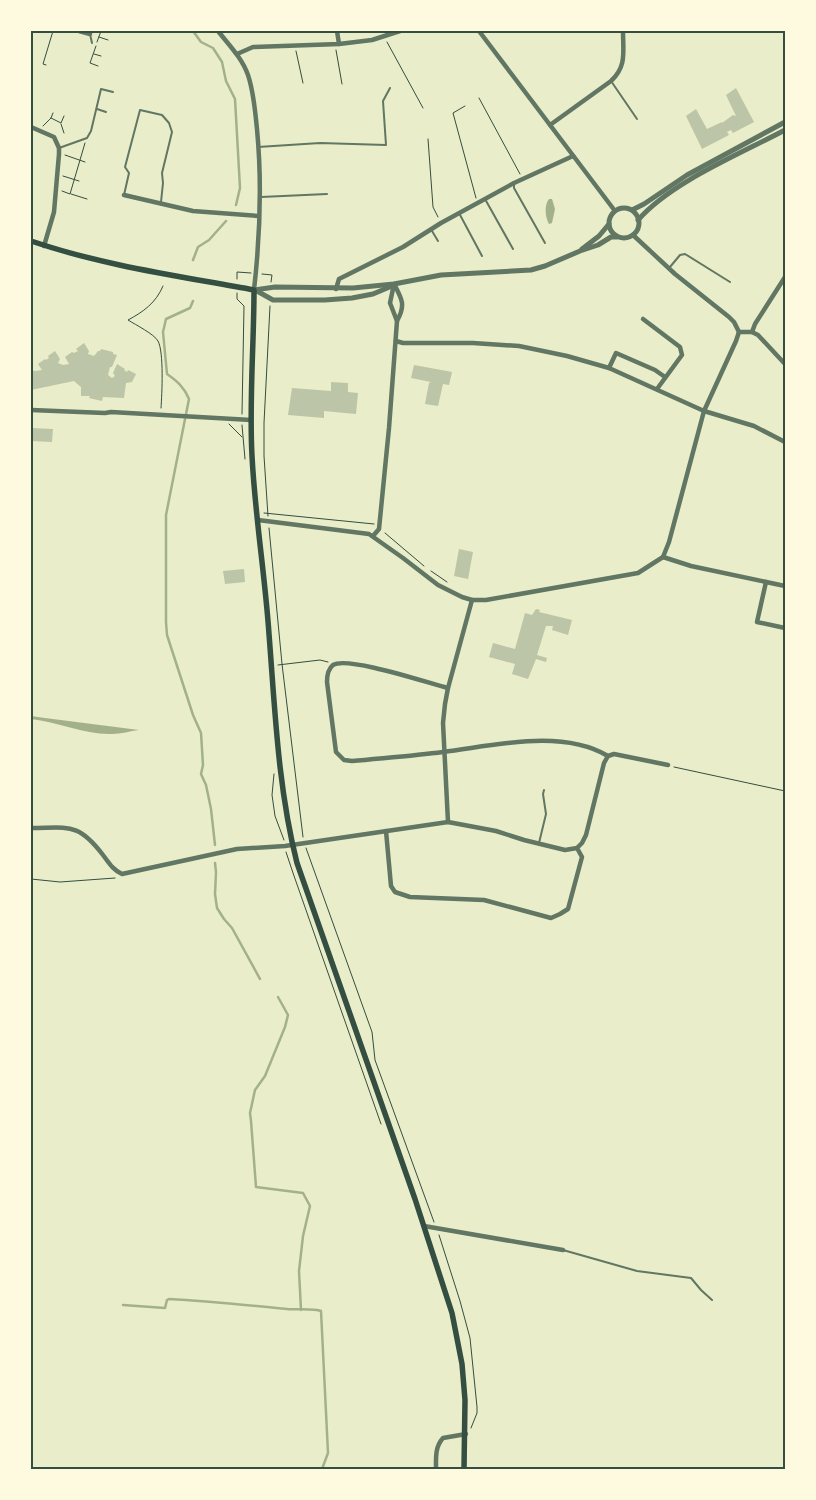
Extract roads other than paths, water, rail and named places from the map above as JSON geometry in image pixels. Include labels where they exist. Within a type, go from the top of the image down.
[{"type":"main road","points":[[31,241],[82,257],[141,271],[254,290],[250,382],[252,457],[280,769],[286,816],[292,846],[309,899],[443,1283],[457,1337],[465,1400],[464,1469]]},
{"type":"street","points":[[80,31],[91,33]]},
{"type":"street","points":[[218,31],[237,54],[248,74],[254,99],[261,198],[258,216],[254,290]]},
{"type":"street","points":[[337,31],[337,44]]},
{"type":"street","points":[[237,54],[252,47],[337,44],[384,37],[400,31]]},
{"type":"street","points":[[479,31],[615,211]]},
{"type":"street","points":[[550,125],[619,74],[623,63],[623,31]]},
{"type":"street","points":[[617,237],[611,232],[609,224],[611,215],[615,211],[623,208],[632,210],[644,204],[687,174],[785,122]]},
{"type":"street","points":[[31,128],[54,137],[59,148],[54,212],[44,246]]},
{"type":"street","points":[[638,220],[648,210],[678,188],[785,130]]},
{"type":"street","points":[[336,288],[339,279],[403,247],[441,222],[514,183],[573,156]]},
{"type":"street","points":[[124,195],[193,212],[258,216]]},
{"type":"street","points":[[254,290],[271,287],[336,288],[394,284],[441,275],[531,270],[598,245],[611,237],[625,238],[633,235],[638,228],[638,220],[632,210]]},
{"type":"street","points":[[580,251],[599,236],[609,224]]},
{"type":"street","points":[[258,520],[369,534],[438,585],[472,600],[486,600],[638,573],[663,557],[669,542],[704,411],[739,332],[729,317],[669,268],[633,235]]},
{"type":"street","points":[[752,332],[755,324],[785,277]]},
{"type":"street","points":[[254,290],[273,300],[325,300],[373,294],[394,284]]},
{"type":"street","points":[[394,284],[403,299],[402,313],[397,321]]},
{"type":"street","points":[[373,536],[379,529],[396,341],[397,321],[390,303],[394,284]]},
{"type":"street","points":[[643,319],[680,347],[682,355],[657,389]]},
{"type":"street","points":[[739,332],[752,332],[762,339],[785,364]]},
{"type":"street","points":[[396,341],[403,343],[473,342],[519,346],[554,353],[609,368],[704,411],[754,426],[785,442]]},
{"type":"street","points":[[609,368],[616,353],[655,370],[665,377]]},
{"type":"street","points":[[31,410],[111,412],[251,420]]},
{"type":"street","points":[[663,557],[691,566],[785,586]]},
{"type":"street","points":[[766,582],[757,622],[785,628]]},
{"type":"street","points":[[448,822],[444,723],[448,688],[472,600]]},
{"type":"street","points":[[448,688],[360,664],[339,662],[331,666],[327,682],[336,752],[344,760],[352,761],[555,740],[593,749],[608,756]]},
{"type":"street","points":[[31,828],[70,828],[82,832],[111,867],[122,874],[222,851],[292,846],[448,822],[496,831],[565,850],[577,848],[586,835],[604,763],[608,756],[614,754],[668,766]]},
{"type":"street","points":[[386,831],[391,886],[395,892],[410,897],[484,900],[551,918],[568,908],[582,857],[577,848]]},
{"type":"street","points":[[424,1226],[564,1250]]},
{"type":"street","points":[[436,1469],[438,1443],[448,1436],[466,1434]]},
{"type":"lane","points":[[91,33],[92,43]]},
{"type":"lane","points":[[611,81],[636,119]]},
{"type":"lane","points":[[258,147],[320,143],[386,145],[383,101],[390,88]]},
{"type":"lane","points":[[59,148],[86,138],[91,131],[102,89],[112,92]]},
{"type":"lane","points":[[96,109],[106,112]]},
{"type":"lane","points":[[124,195],[129,173],[125,167],[140,110],[162,115],[169,123],[172,132],[162,173],[163,183],[160,204]]},
{"type":"lane","points":[[514,183],[514,188],[545,243]]},
{"type":"lane","points":[[261,198],[327,194]]},
{"type":"lane","points":[[485,199],[513,249]]},
{"type":"lane","points":[[459,213],[482,256]]},
{"type":"lane","points":[[430,229],[438,241]]},
{"type":"lane","points":[[669,268],[680,255],[685,254],[730,282]]},
{"type":"lane","points":[[539,844],[546,814],[544,790]]},
{"type":"lane","points":[[564,1250],[637,1271],[691,1278],[712,1300]]},
{"type":"waterway","points":[[193,31],[201,42],[213,48],[222,62],[226,81],[235,99],[240,188],[236,205]]},
{"type":"waterway","points":[[193,260],[198,247],[209,240],[226,221]]},
{"type":"waterway","points":[[193,301],[190,308],[166,319],[163,332],[167,374],[180,385],[189,399],[166,515],[166,622],[167,635],[193,715],[201,733],[203,765],[201,774],[206,785],[211,809],[215,845]]},
{"type":"waterway","points":[[215,863],[217,908],[232,928],[260,979]]},
{"type":"waterway","points":[[278,997],[288,1015],[265,1076],[255,1090],[250,1113],[256,1187],[303,1193],[310,1206],[303,1236],[299,1271],[301,1310]]},
{"type":"waterway","points":[[123,1305],[165,1308],[169,1299],[321,1311],[328,1453],[322,1469]]}]
